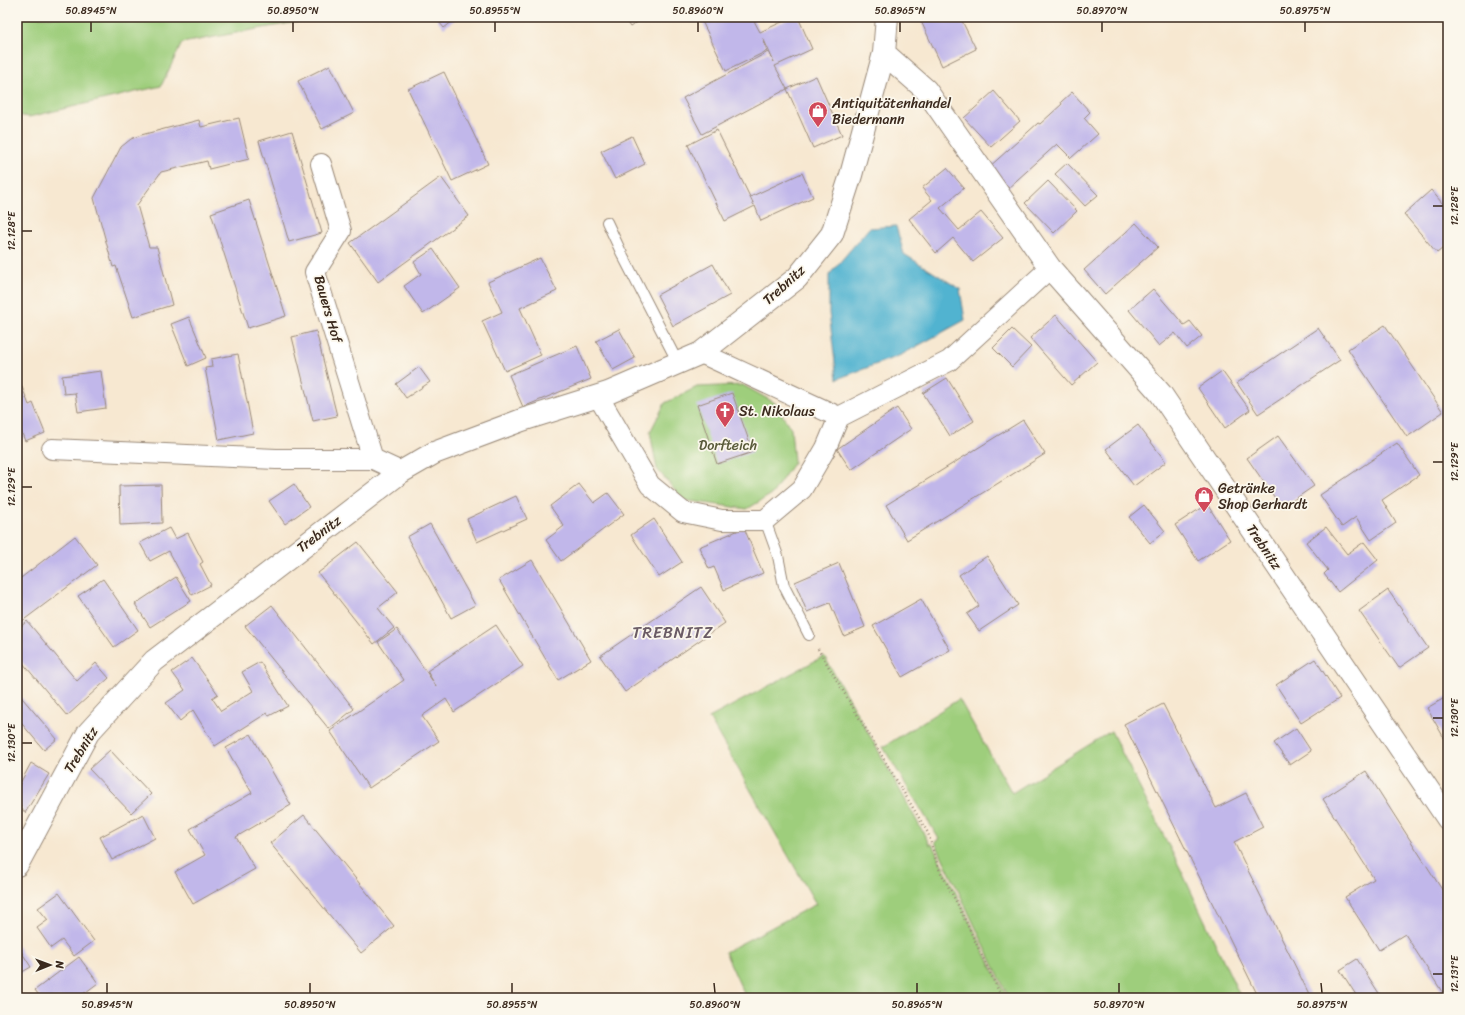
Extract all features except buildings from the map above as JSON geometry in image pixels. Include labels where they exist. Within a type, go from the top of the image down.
[{"type":"street","name":"Trebnitz","points":[[17,865],[88,734],[154,661],[401,472],[434,453],[522,420],[598,396],[701,353],[797,278],[832,234],[851,175],[884,53],[886,17]]},
{"type":"street","name":"Trebnitz","points":[[884,53],[926,90],[1050,268],[1161,394],[1448,819]]},
{"type":"street","name":"Bauers Hof","points":[[321,164],[341,231],[315,272],[373,459]]},
{"type":"street","points":[[598,396],[650,485],[683,512],[722,520],[765,520],[802,489],[826,448],[839,417],[949,361],[1050,268]]},
{"type":"street","points":[[701,353],[839,417]]},
{"type":"street","points":[[52,449],[276,459],[373,459],[401,472]]},
{"type":"lane","points":[[607,222],[678,363]]},
{"type":"lane","points":[[765,520],[778,556],[784,586],[809,635]]},
{"type":"path","points":[[809,635],[928,833],[938,866],[1002,998]]},
{"type":"green space","points":[[17,17],[306,17],[301,21],[182,43],[161,86],[29,117],[17,115]]},
{"type":"green space","name":"Dorfteich","points":[[743,385],[775,403],[791,429],[794,462],[772,494],[747,509],[683,500],[657,469],[650,432],[665,403],[697,387]]},
{"type":"green space","points":[[824,656],[930,845],[932,844],[1007,998],[746,998],[725,952],[816,904],[709,718]]},
{"type":"green space","points":[[959,699],[1012,793],[1111,731],[1181,870],[1241,998],[1009,998],[935,842],[939,839],[883,747]]},
{"type":"water","points":[[896,226],[904,254],[960,289],[965,320],[901,355],[837,379],[829,313],[829,275],[869,228]]},
{"type":"place","name":"Antiquitätenhandel Biedermann","points":[[818,128]]},
{"type":"place","name":"St. Nikolaus","points":[[725,428]]},
{"type":"place","name":"Getränke Shop Gerhardt","points":[[1204,513]]},
{"type":"district","name":"TREBNITZ","points":[[673,632]]}]
